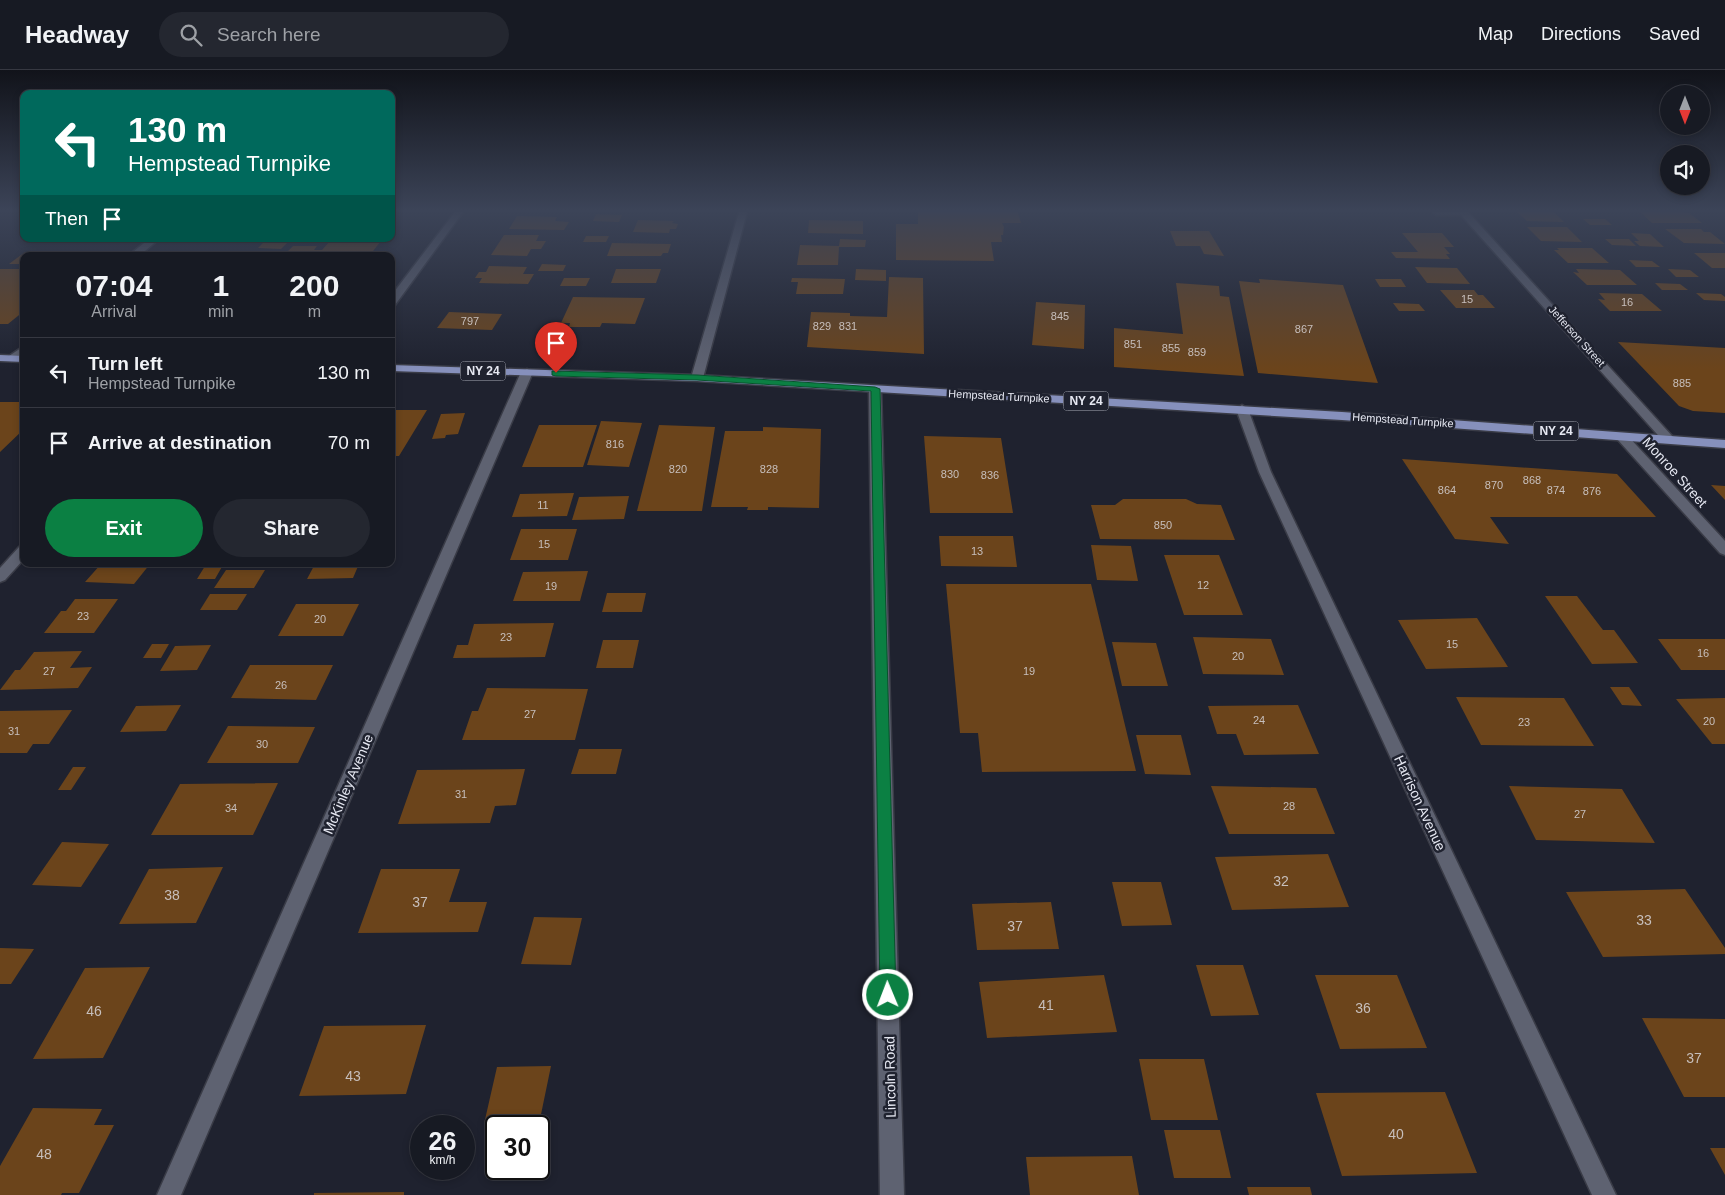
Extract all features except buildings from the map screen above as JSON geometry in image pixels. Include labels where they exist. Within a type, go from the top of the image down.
[{"type":"main road","points":[[0,358],[18,358]]},
{"type":"main road","name":"Hempstead Turnpike","points":[[395,368],[697,378],[1242,410],[1725,444]]},
{"type":"street","points":[[395,298],[420,264]]},
{"type":"street","points":[[697,378],[728,264]]},
{"type":"street","name":"Jefferson Street","points":[[1511,264],[1670,440]]},
{"type":"street","name":"McKinley Avenue","points":[[169,1195],[527,372]]},
{"type":"street","name":"Lincoln Road","points":[[875,389],[892,1195]]},
{"type":"street","name":"Harrison Avenue","points":[[1242,410],[1265,472],[1604,1195]]},
{"type":"street","name":"Monroe Street","points":[[1622,437],[1725,550]]},
{"type":"street","points":[[0,577],[20,554]]},
{"type":"route","points":[[556,373],[697,378],[875,389],[888,995]]}]
